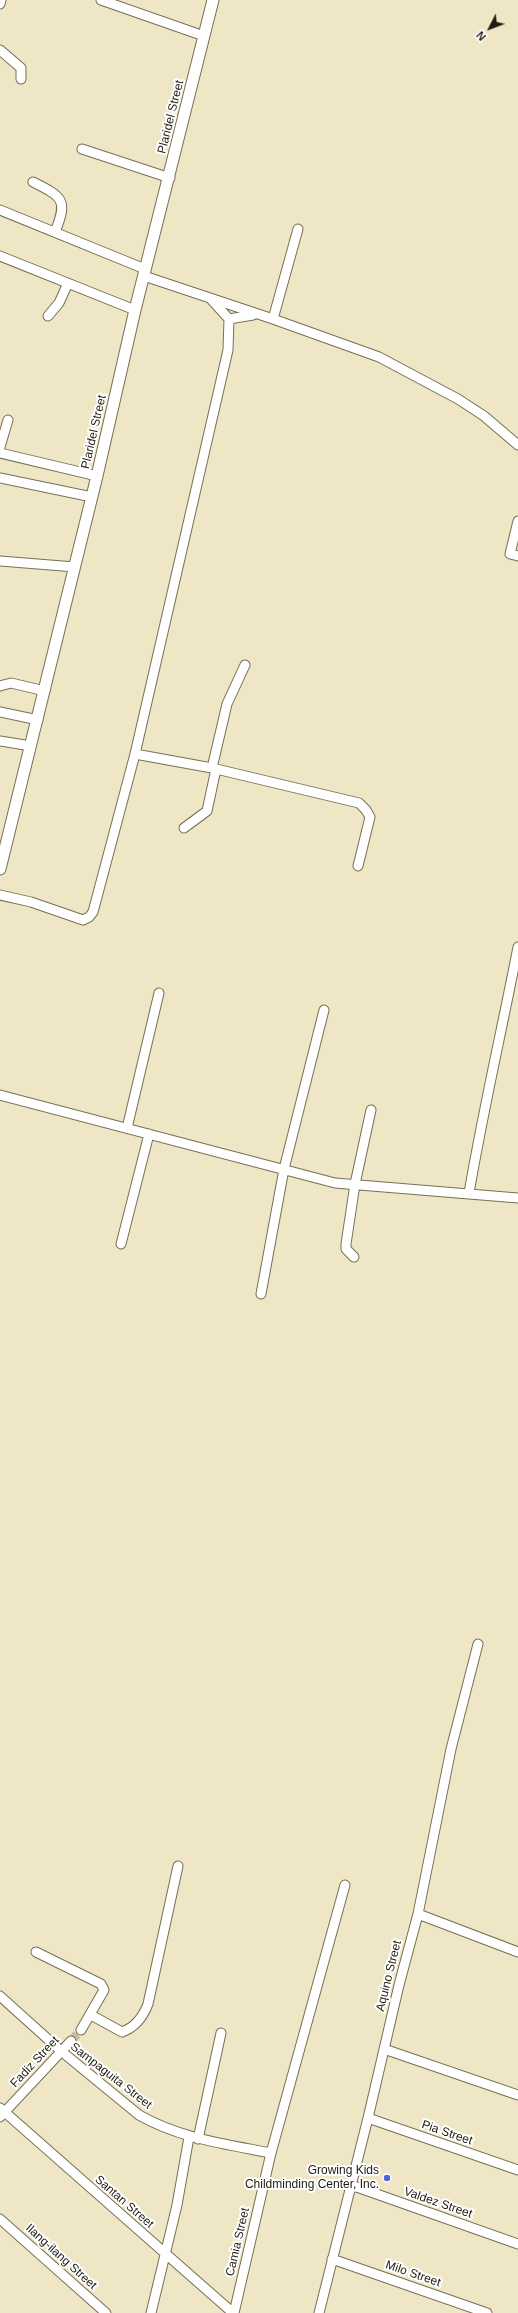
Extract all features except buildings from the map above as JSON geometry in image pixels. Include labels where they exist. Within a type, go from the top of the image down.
[{"type":"street","points":[[0,4],[1,0]]},
{"type":"street","points":[[100,0],[204,36]]},
{"type":"street","name":"Plaridel Street","points":[[0,869],[92,497],[144,272],[170,178],[213,0]]},
{"type":"street","points":[[0,50],[21,68],[21,79]]},
{"type":"street","points":[[82,149],[170,178]]},
{"type":"street","points":[[33,182],[51,191],[62,202],[63,209],[55,232]]},
{"type":"street","points":[[0,210],[55,232],[144,272],[210,298],[273,319],[385,361],[458,399],[484,416],[518,445]]},
{"type":"street","points":[[273,319],[298,229]]},
{"type":"street","points":[[0,256],[135,310]]},
{"type":"street","points":[[48,316],[59,303],[68,283]]},
{"type":"street","points":[[0,895],[31,902],[83,920],[89,917],[93,912],[135,754],[228,350],[229,319],[210,298]]},
{"type":"street","points":[[229,319],[256,314]]},
{"type":"street","points":[[0,446],[8,420]]},
{"type":"street","points":[[0,453],[97,476]]},
{"type":"street","points":[[0,478],[92,497]]},
{"type":"street","points":[[518,521],[516,543],[510,554],[518,556]]},
{"type":"street","points":[[0,561],[75,567]]},
{"type":"street","points":[[184,828],[207,811],[227,704],[245,665]]},
{"type":"street","points":[[0,686],[11,683],[45,690]]},
{"type":"street","points":[[0,712],[38,720]]},
{"type":"street","points":[[0,741],[31,746]]},
{"type":"street","points":[[135,754],[214,768],[359,803],[370,817],[358,866]]},
{"type":"street","points":[[470,1193],[481,1125],[498,1051],[518,947]]},
{"type":"street","points":[[127,1128],[159,993]]},
{"type":"street","points":[[261,1294],[284,1169],[324,1010]]},
{"type":"street","points":[[0,1095],[335,1183],[518,1198]]},
{"type":"street","points":[[354,1258],[346,1249],[346,1244],[355,1184],[371,1110]]},
{"type":"street","points":[[121,1244],[149,1134]]},
{"type":"street","name":"Aquino Street","points":[[319,2313],[418,1914],[451,1749],[478,1644]]},
{"type":"street","points":[[91,2015],[122,2032],[131,2028],[143,2016],[148,2004],[178,1866]]},
{"type":"street","name":"Camia Street","points":[[234,2313],[270,2153],[345,1885]]},
{"type":"street","points":[[418,1914],[518,1952]]},
{"type":"street","points":[[36,1952],[101,1984],[104,1990],[81,2030]]},
{"type":"street","name":"Sampaguita Street","points":[[0,1996],[61,2052],[139,2115],[152,2123],[194,2138],[270,2153]]},
{"type":"street","points":[[151,2313],[221,2033]]},
{"type":"street","name":"Fadiz Street","points":[[2,2113],[71,2041]]},
{"type":"street","points":[[384,2049],[518,2095]]},
{"type":"street","name":"Santan Street","points":[[2,2113],[234,2313]]},
{"type":"street","name":"Pia Street","points":[[368,2118],[518,2170]]},
{"type":"street","name":"Valdez Street","points":[[351,2185],[518,2244]]},
{"type":"street","name":"Ilang-ilang Street","points":[[0,2219],[106,2313]]},
{"type":"street","name":"Milo Street","points":[[332,2259],[487,2313]]},
{"type":"tunnel","points":[[71,2041],[81,2030]]},
{"type":"place","name":"Growing Kids Childminding Center, Inc.","points":[[387,2178]]}]
